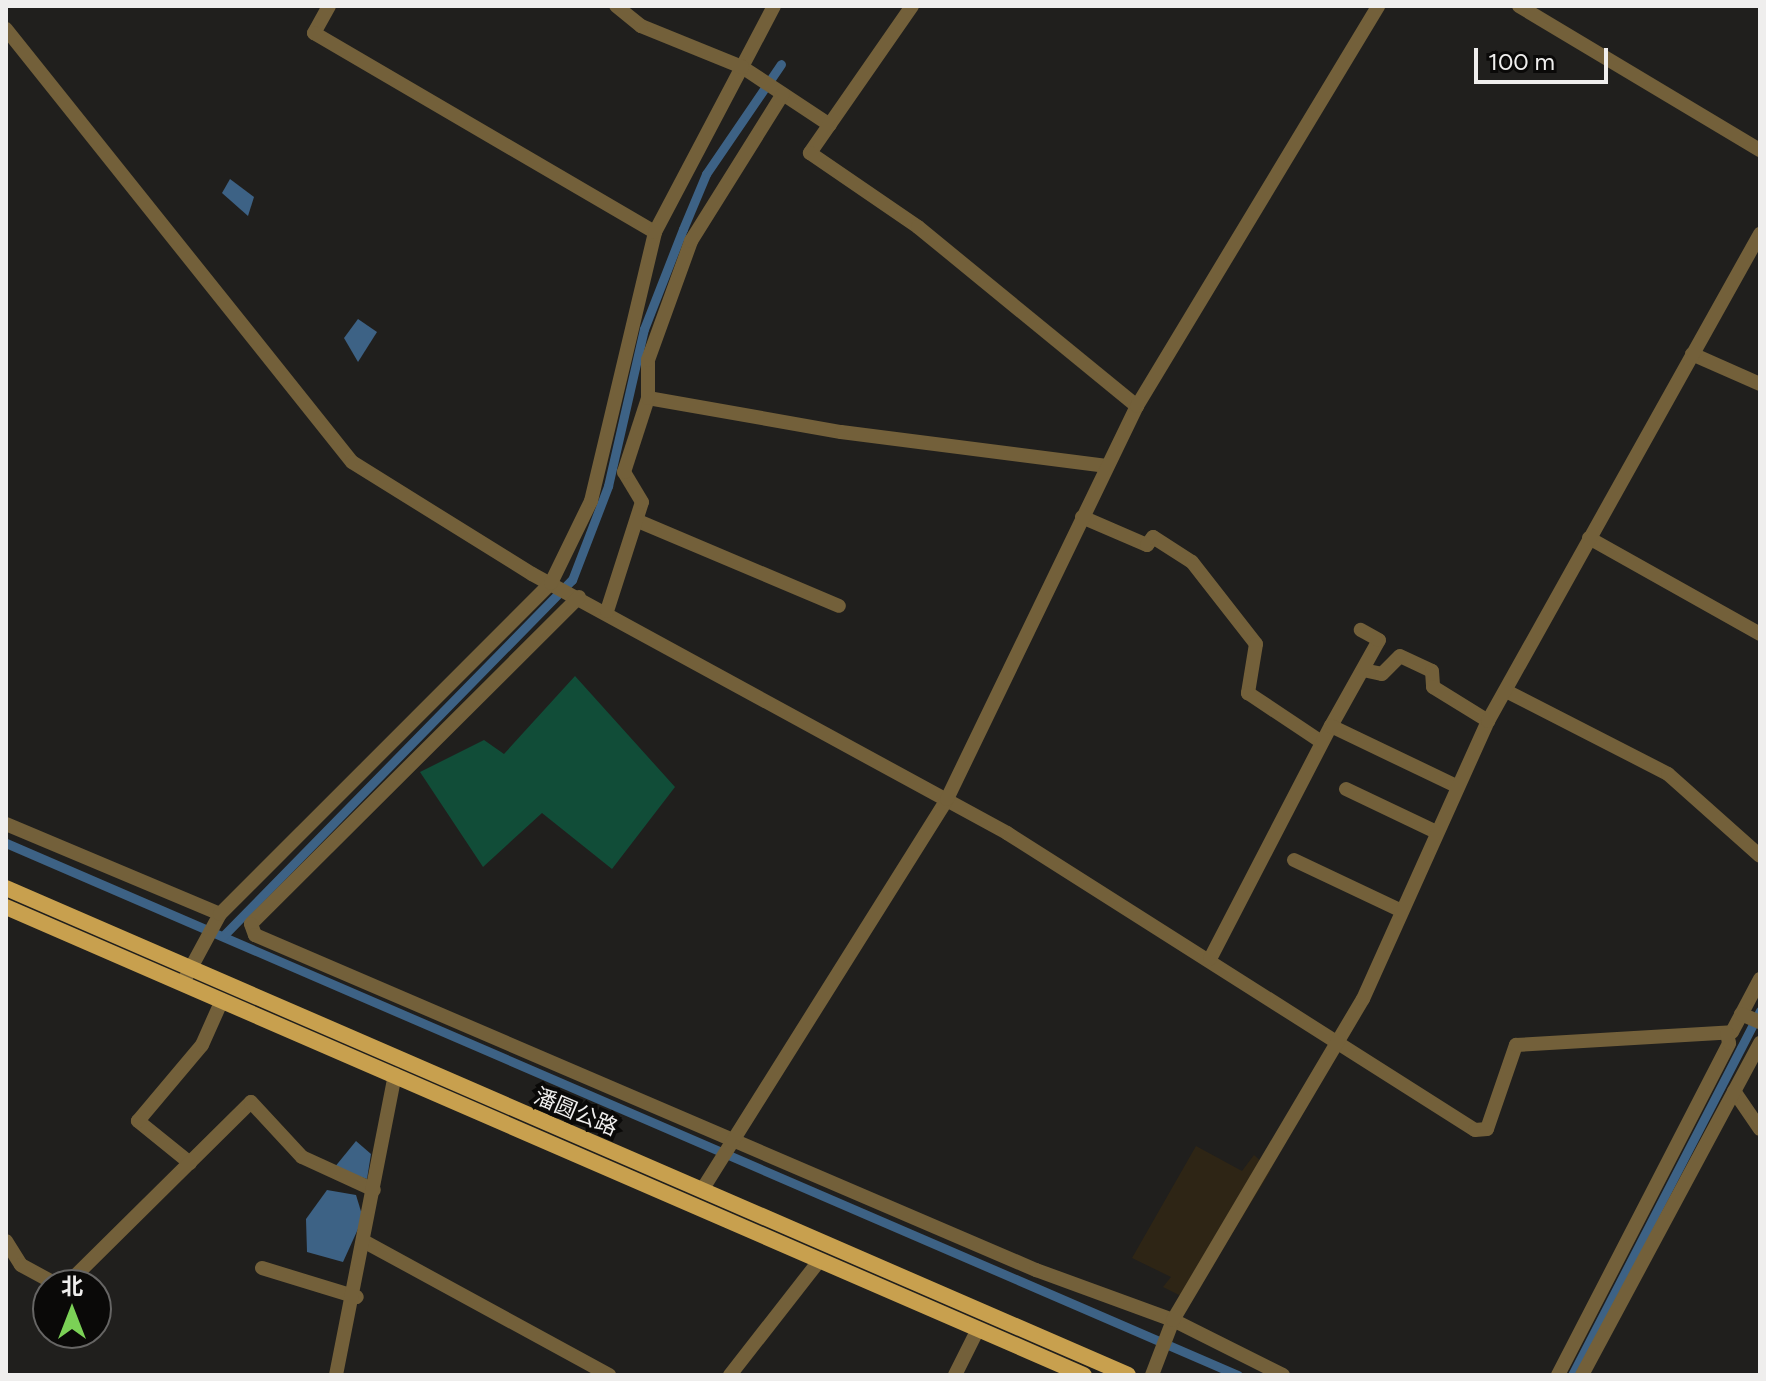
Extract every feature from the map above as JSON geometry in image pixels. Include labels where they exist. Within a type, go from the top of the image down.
[{"type":"main road","name":"潘圆公路","points":[[6,888],[186,976],[222,1000],[1084,1375]]},
{"type":"main road","name":"潘圆公路","points":[[6,907],[186,976],[702,1190],[1128,1375]]},
{"type":"street","points":[[329,6],[314,33],[655,232]]},
{"type":"street","points":[[616,6],[641,26],[742,67],[830,125]]},
{"type":"street","points":[[186,976],[220,914],[553,584],[591,501],[655,232],[774,6]]},
{"type":"street","points":[[912,6],[810,153],[918,227],[1137,406]]},
{"type":"street","points":[[702,1190],[947,799],[1137,406],[1378,6]]},
{"type":"street","points":[[1519,6],[1760,150]]},
{"type":"street","points":[[6,29],[352,462],[553,584],[947,799],[1210,959],[1481,1131],[1516,1045],[1727,1033],[1749,1018],[1760,979]]},
{"type":"street","points":[[607,611],[638,521],[641,497],[624,472],[648,398],[648,360],[691,241],[783,94]]},
{"type":"street","points":[[1152,1375],[1156,1351],[1171,1323],[1339,1040],[1454,785],[1488,721],[1760,234]]},
{"type":"street","points":[[1692,354],[1760,384]]},
{"type":"street","points":[[648,398],[841,432],[1107,466]]},
{"type":"street","points":[[1082,517],[1147,545],[1153,537],[1192,562],[1256,644],[1248,693],[1320,741]]},
{"type":"street","points":[[638,521],[746,572],[798,583],[839,606]]},
{"type":"street","points":[[1589,538],[1760,634]]},
{"type":"street","points":[[577,596],[251,924],[255,935],[1036,1270],[1171,1323],[1283,1375]]},
{"type":"street","points":[[1210,959],[1320,741],[1379,640],[1361,630]]},
{"type":"street","points":[[1363,670],[1382,674],[1400,656],[1432,671],[1433,687],[1488,721]]},
{"type":"street","points":[[1506,691],[1668,774],[1760,856]]},
{"type":"street","points":[[1331,726],[1454,785]]},
{"type":"street","points":[[1346,789],[1434,831]]},
{"type":"street","points":[[6,824],[220,914]]},
{"type":"street","points":[[1294,860],[1400,910]]},
{"type":"street","points":[[190,1163],[138,1121],[202,1045],[222,1000]]},
{"type":"street","points":[[1558,1375],[1729,1043],[1727,1033]]},
{"type":"street","points":[[1582,1375],[1760,1043]]},
{"type":"street","points":[[336,1375],[357,1297],[395,1075]]},
{"type":"street","points":[[1734,1091],[1760,1129]]},
{"type":"street","points":[[82,1269],[251,1102],[302,1157],[374,1190]]},
{"type":"street","points":[[6,1241],[21,1265],[32,1271]]},
{"type":"street","points":[[367,1243],[609,1375]]},
{"type":"street","points":[[730,1375],[819,1261]]},
{"type":"street","points":[[262,1268],[357,1297]]},
{"type":"street","points":[[955,1375],[978,1329]]},
{"type":"shaded area","points":[[1196,1146],[1242,1171],[1254,1155],[1271,1170],[1191,1301],[1163,1287],[1171,1277],[1132,1258]]},
{"type":"green space","points":[[575,676],[675,787],[612,869],[542,813],[483,867],[420,772],[484,740],[504,754]]},
{"type":"water","points":[[230,179],[254,197],[248,216],[222,193]]},
{"type":"water","points":[[358,319],[377,332],[358,362],[344,338]]},
{"type":"water","points":[[356,1141],[371,1154],[367,1179],[334,1168]]},
{"type":"water","points":[[327,1190],[356,1195],[363,1218],[343,1262],[307,1252],[306,1219]]},
{"type":"waterway","points":[[223,936],[572,580],[608,486],[644,329],[683,229],[706,174],[781,64]]},
{"type":"waterway","points":[[6,843],[1238,1375]]},
{"type":"waterway","points":[[1572,1375],[1760,1011]]}]
